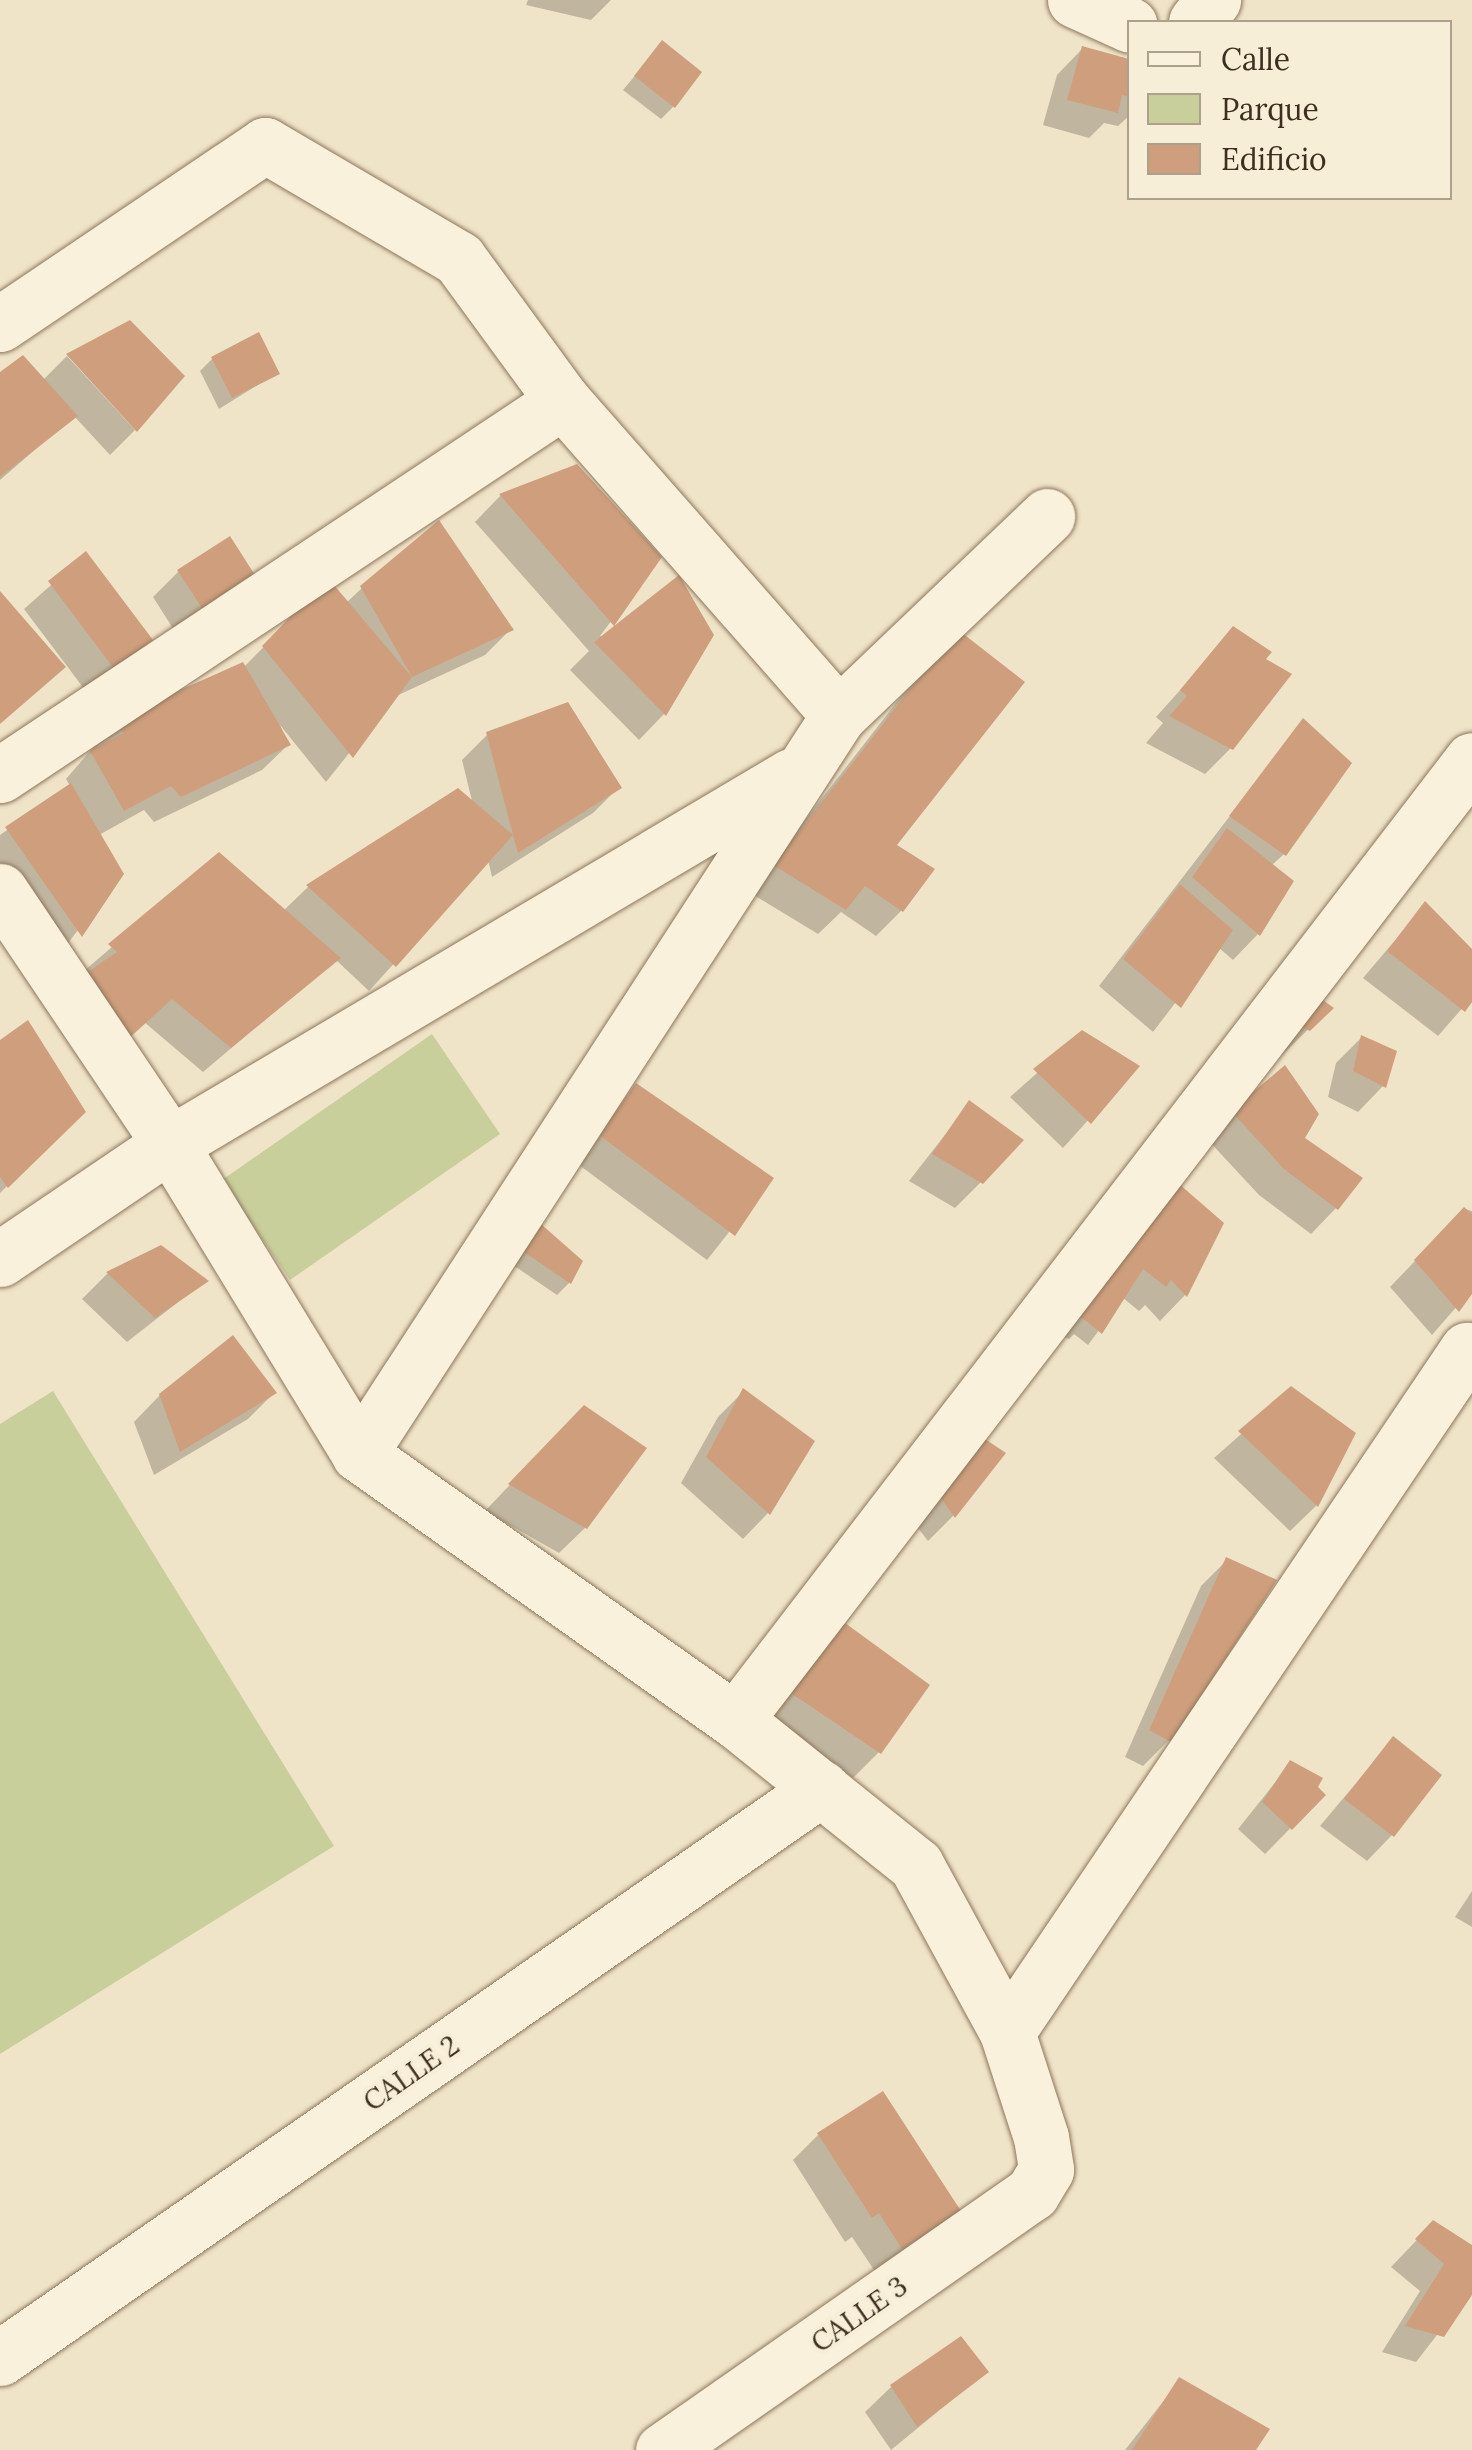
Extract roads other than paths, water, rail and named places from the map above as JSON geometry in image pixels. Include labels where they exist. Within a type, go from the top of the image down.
[{"type":"street","points":[[1074,0],[1127,24]]},
{"type":"street","points":[[0,324],[265,145],[459,259],[563,402],[839,715]]},
{"type":"street","points":[[0,775],[563,402]]},
{"type":"street","points":[[360,1454],[839,715],[1047,516]]},
{"type":"street","points":[[735,1720],[1472,760]]},
{"type":"street","points":[[0,1259],[170,1144],[804,769]]},
{"type":"street","points":[[0,891],[170,1144],[360,1454],[735,1720],[916,1865],[1007,2032],[1467,1350]]},
{"type":"street","name":"CALLE 2","points":[[0,2358],[822,1788]]},
{"type":"street","name":"CALLE 3","points":[[663,2450],[1032,2193],[1046,2170],[1007,2032]]}]
